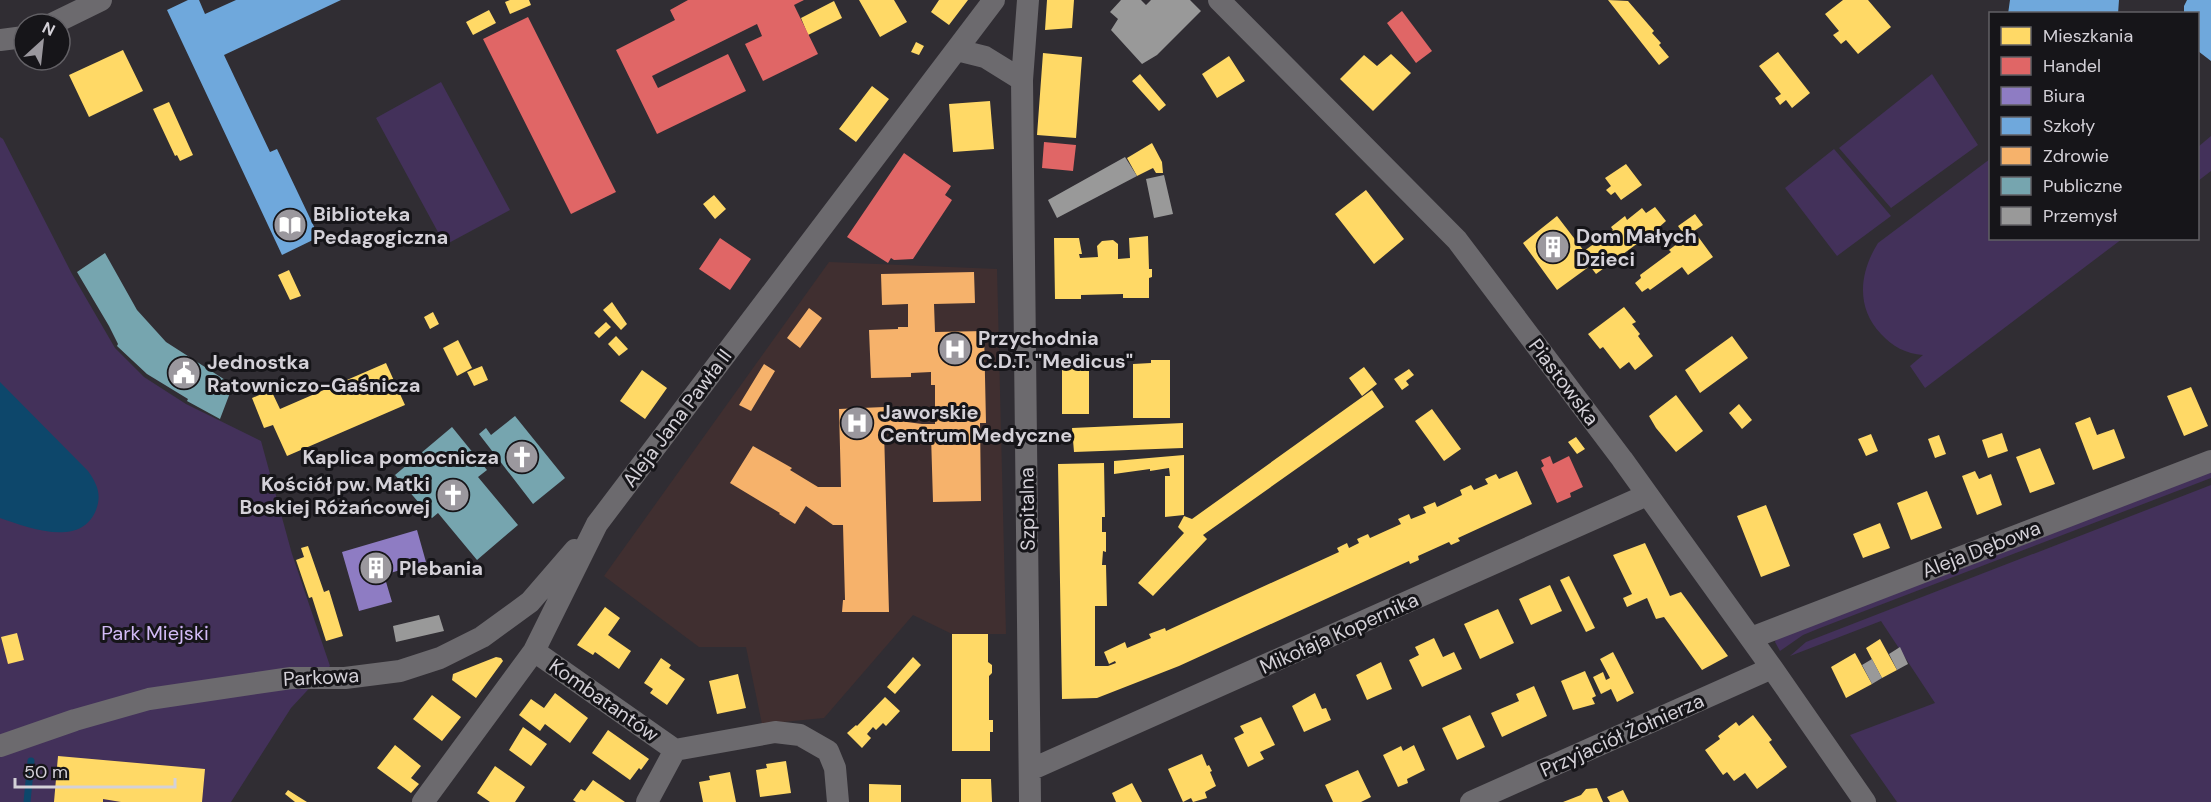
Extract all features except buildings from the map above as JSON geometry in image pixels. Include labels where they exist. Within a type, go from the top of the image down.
[{"type":"street","points":[[72,14],[101,0]]},
{"type":"street","name":"Aleja Jana Pawła II","points":[[423,802],[534,651],[597,524],[994,0]]},
{"type":"street","name":"Szpitalna","points":[[1028,0],[1022,80],[1030,802]]},
{"type":"street","name":"Piastowska","points":[[1219,0],[1457,240],[1647,495],[1772,668],[1864,802]]},
{"type":"street","points":[[957,50],[985,57],[1022,80]]},
{"type":"street","name":"Aleja Dębowa","points":[[1750,638],[2211,461]]},
{"type":"street","name":"Mikołaja Kopernika","points":[[1030,770],[1647,495]]},
{"type":"street","name":"Parkowa","points":[[0,746],[75,720],[148,699],[291,678],[345,678],[400,671],[440,658],[482,637],[530,602],[597,524]]},
{"type":"street","name":"Kombatantów","points":[[534,651],[675,750],[775,732],[800,735],[828,751],[835,768],[838,802]]},
{"type":"street","name":"Przyjaciół Żołnierza","points":[[1471,802],[1772,668]]},
{"type":"street","name":"Kombatantów","points":[[647,802],[675,750]]},
{"type":"shaded area","name":"Jaworskie Centrum Medyczne","points":[[829,262],[997,269],[1006,634],[952,634],[913,615],[824,718],[762,724],[746,647],[699,647],[604,576]]},
{"type":"green space","points":[[1932,74],[1978,145],[1891,208],[1839,148]]},
{"type":"green space","points":[[441,82],[510,210],[445,245],[376,118]]},
{"type":"green space","points":[[2211,136],[2211,171],[2199,180],[2199,146]]},
{"type":"green space","name":"Park Miejski","points":[[0,137],[72,274],[115,348],[144,377],[186,404],[261,441],[292,554],[330,666],[291,708],[231,802],[0,802]]},
{"type":"green space","points":[[1834,149],[1891,216],[1837,256],[1785,188]]},
{"type":"green space","points":[[1989,160],[1989,240],[2121,240],[1925,388],[1910,366],[1923,355],[1905,351],[1890,342],[1873,324],[1867,313],[1864,302],[1864,278],[1878,243]]},
{"type":"green space","points":[[2211,470],[2211,478],[1820,628],[1803,635],[1780,651],[1775,642],[1776,639]]},
{"type":"green space","points":[[2211,485],[2211,802],[1897,802],[1850,735],[1935,703],[1881,621],[1790,656],[1806,642]]},
{"type":"water","points":[[0,382],[88,471],[94,480],[98,489],[98,504],[89,522],[79,529],[53,532],[0,518]]},
{"type":"waterway","points":[[27,802],[31,761]]},
{"type":"place","name":"Biblioteka Pedagogiczna","points":[[290,225]]},
{"type":"place","name":"Dom Małych Dzieci","points":[[1553,247]]},
{"type":"place","name":"Przychodnia C.D.T. \"Medicus\"","points":[[955,349]]},
{"type":"place","name":"Jednostka Ratowniczo-Gaśnicza","points":[[184,373]]},
{"type":"place","name":"Jaworskie Centrum Medyczne","points":[[857,423]]},
{"type":"place","name":"Kaplica pomocnicza","points":[[522,457]]},
{"type":"place","name":"Kościół pw. Matki Boskiej Różańcowej","points":[[453,495]]},
{"type":"place","name":"Plebania","points":[[376,568]]}]
